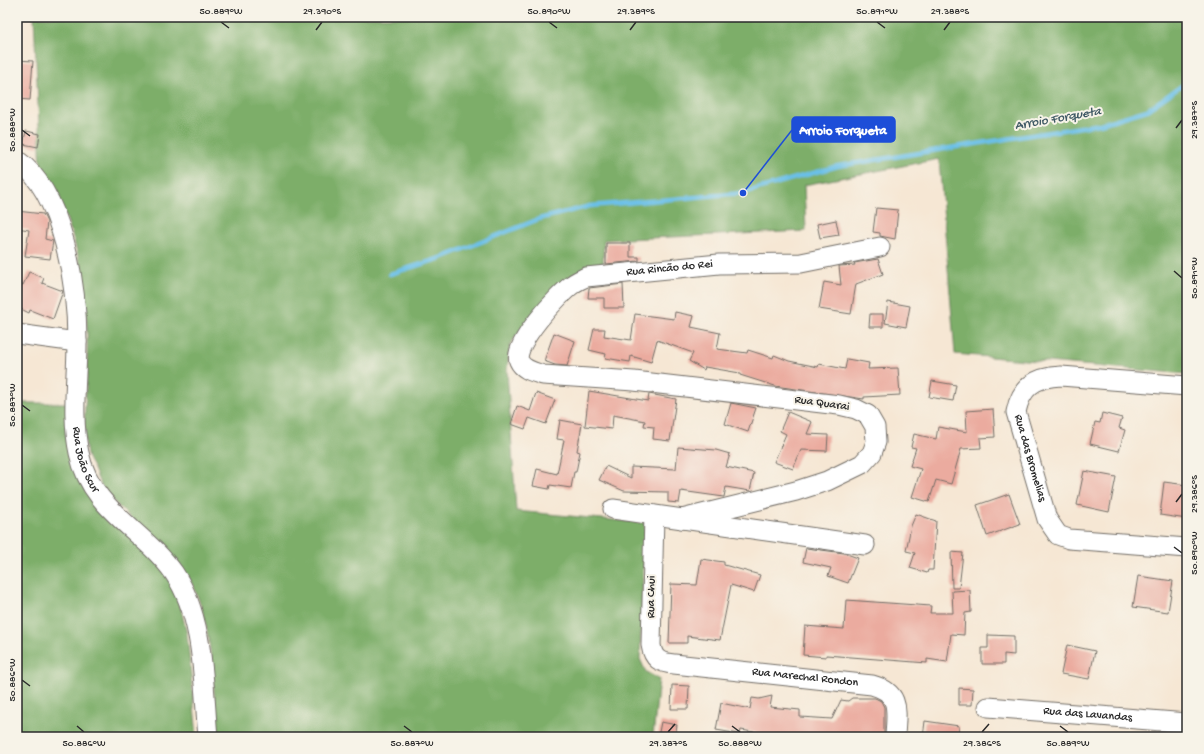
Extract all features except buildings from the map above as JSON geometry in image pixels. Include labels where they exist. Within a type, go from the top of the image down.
[{"type":"street","name":"Rua João Scur","points":[[17,160],[28,168],[39,181],[49,199],[64,242],[74,298],[77,342],[75,429],[84,472],[95,492],[173,572],[185,591],[192,612],[201,662],[208,737]]},
{"type":"street","name":"Rua Rincão do Rei","points":[[531,371],[522,366],[518,360],[519,351],[526,336],[549,307],[572,285],[586,277],[719,264],[801,263],[880,247]]},
{"type":"street","points":[[17,334],[77,342]]},
{"type":"street","name":"Rua Quarai","points":[[531,371],[543,375],[634,381],[839,405],[856,409],[868,415],[875,427],[876,442],[872,453],[862,464],[827,481],[796,491],[682,519]]},
{"type":"street","name":"Rua das Bromelias","points":[[1187,386],[1061,376],[1046,377],[1026,389],[1019,399],[1016,412],[1047,519],[1058,535],[1069,539],[1187,548]]},
{"type":"street","points":[[613,509],[865,545]]},
{"type":"street","name":"Rua Chui","points":[[654,515],[651,645],[653,654],[658,660],[674,664]]},
{"type":"street","name":"Rua Marechal Rondon","points":[[674,664],[883,688],[891,695],[896,704],[895,737]]},
{"type":"street","name":"Rua das Lavandas","points":[[988,707],[1187,723]]},
{"type":"green space","points":[[34,17],[1187,17],[1187,374],[955,354],[939,159],[804,185],[806,231],[604,240],[603,268],[522,328],[510,345],[507,370],[516,511],[645,523],[640,659],[646,672],[659,679],[653,737],[217,737],[210,649],[206,626],[193,585],[182,568],[173,558],[105,492],[87,455],[85,402],[87,344],[84,291],[74,241],[66,217],[55,193],[41,169]]},
{"type":"green space","points":[[17,403],[67,403],[72,457],[166,574],[180,605],[187,634],[197,737],[17,737]]},
{"type":"waterway","name":"Arroio Forqueta","points":[[390,274],[441,258],[539,219],[590,206],[743,193],[838,166],[1100,124],[1147,110],[1187,82]]},
{"type":"place","name":"Arroio Forqueta","points":[[743,193]]}]
